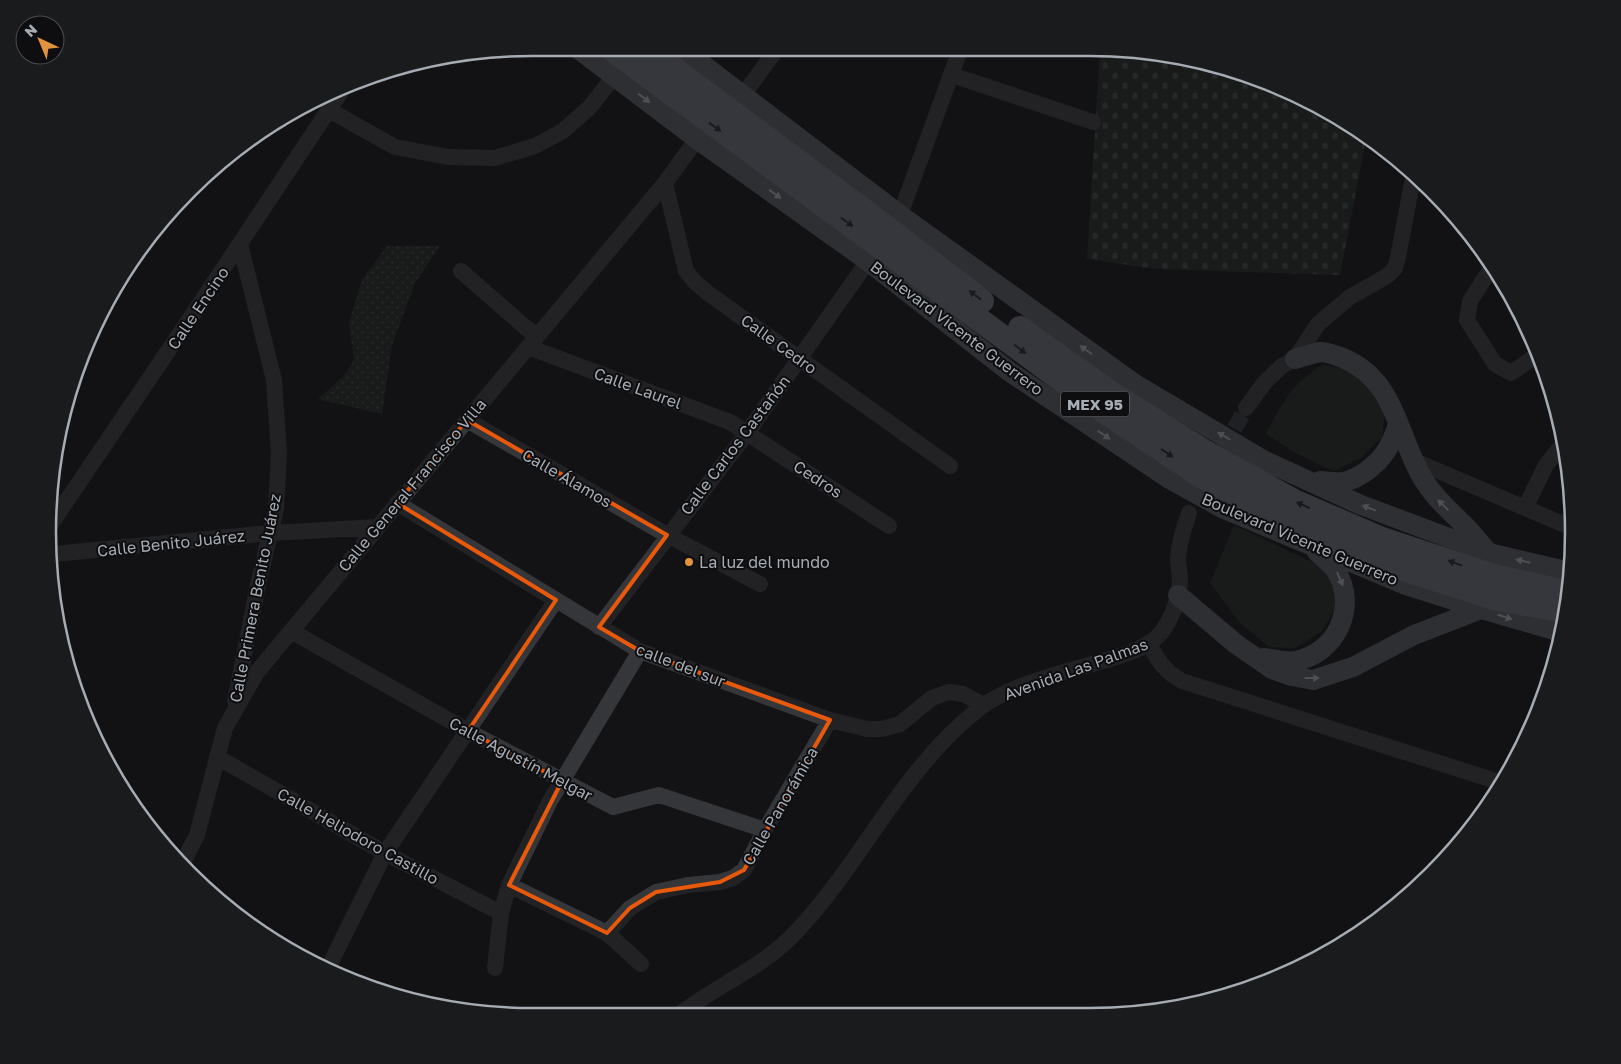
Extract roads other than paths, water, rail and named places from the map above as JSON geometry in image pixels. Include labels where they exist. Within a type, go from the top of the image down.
[{"type":"highway","name":"Boulevard Vicente Guerrero","points":[[624,56],[681,88],[882,224],[998,313],[1114,396],[1202,450],[1296,502],[1382,539],[1490,575],[1561,591]]},
{"type":"highway","name":"Boulevard Vicente Guerrero","points":[[653,56],[681,88],[997,331],[1102,410],[1200,476],[1374,560],[1489,604],[1558,610]]},
{"type":"highway","points":[[1489,604],[1557,620]]},
{"type":"main road","name":"Boulevard Vicente Guerrero","points":[[587,56],[697,139],[868,261],[1010,372],[1168,478],[1222,508],[1406,585],[1489,604],[1555,630]]},
{"type":"main road","points":[[692,56],[900,215],[1135,384],[1265,460],[1361,505],[1489,553],[1563,570]]},
{"type":"main road","points":[[1295,359],[1322,352],[1354,363],[1382,388],[1423,479],[1441,503],[1489,553]]},
{"type":"main road","points":[[1308,480],[1344,482],[1361,475],[1384,456],[1393,441],[1398,424]]},
{"type":"main road","points":[[1251,655],[1294,662],[1311,656],[1326,647],[1338,631],[1346,602],[1344,589],[1336,570],[1308,544]]},
{"type":"main road","points":[[1178,595],[1251,655],[1272,669],[1292,676],[1313,680],[1353,667],[1414,635],[1489,604]]},
{"type":"street","points":[[329,110],[395,147],[448,157],[494,158],[535,146],[562,131],[590,108],[629,56]]},
{"type":"street","points":[[743,95],[771,56]]},
{"type":"street","points":[[900,215],[958,56]]},
{"type":"street","points":[[952,75],[1093,122]]},
{"type":"street","name":"Calle Encino","points":[[57,516],[337,98]]},
{"type":"street","name":"Calle General Francisco Villa","points":[[185,857],[197,835],[225,728],[257,672],[665,183],[697,139]]},
{"type":"street","name":"Calle Cedro","points":[[665,183],[686,271],[695,282],[709,294],[950,466]]},
{"type":"street","points":[[1246,408],[1265,382],[1282,366],[1295,359],[1318,324],[1350,297],[1378,282],[1395,268],[1412,183]]},
{"type":"street","name":"Calle Primera Benito Juárez","points":[[232,716],[259,580],[276,509],[278,454],[274,380],[240,244]]},
{"type":"street","name":"Calle Carlos Castañón","points":[[599,627],[747,433],[868,261]]},
{"type":"street","name":"Calle Laurel","points":[[461,270],[525,327],[532,342],[730,422],[747,433]]},
{"type":"street","points":[[1488,273],[1470,301],[1467,320],[1495,364],[1511,373],[1532,358]]},
{"type":"street","name":"Calle Álamos","points":[[467,420],[667,536],[760,584]]},
{"type":"street","name":"Cedros","points":[[747,433],[890,526]]},
{"type":"street","points":[[1525,508],[1546,465],[1558,450]]},
{"type":"street","points":[[1415,461],[1565,525]]},
{"type":"street","name":"calle del sur","points":[[398,503],[640,651],[830,720],[867,729],[882,729],[900,724],[932,698],[949,692],[963,694],[984,705]]},
{"type":"street","name":"Avenida Las Palmas","points":[[689,1008],[771,955],[794,934],[836,885],[898,797],[944,738],[961,723],[984,705],[1010,691],[1149,645],[1161,632],[1173,613],[1180,580],[1178,556],[1189,514]]},
{"type":"street","name":"Calle Benito Juárez","points":[[57,554],[270,533],[378,527]]},
{"type":"street","points":[[331,963],[385,853],[556,600]]},
{"type":"street","name":"Calle Agustín Melgar","points":[[291,631],[468,731],[613,807],[659,795],[765,830]]},
{"type":"street","points":[[1149,645],[1171,675],[1182,681],[1494,781]]},
{"type":"street","points":[[496,968],[501,913],[509,885],[550,801],[640,651]]},
{"type":"street","name":"Calle Panorámica","points":[[607,933],[630,908],[656,892],[732,878],[744,870],[765,830],[830,720]]},
{"type":"street","name":"Calle Heliodoro Castillo","points":[[217,757],[385,853],[501,913]]},
{"type":"street","points":[[509,885],[607,933],[641,964]]},
{"type":"tunnel","points":[[1223,450],[1246,408]]},
{"type":"place","name":"La luz del mundo","points":[[689,562]]}]
